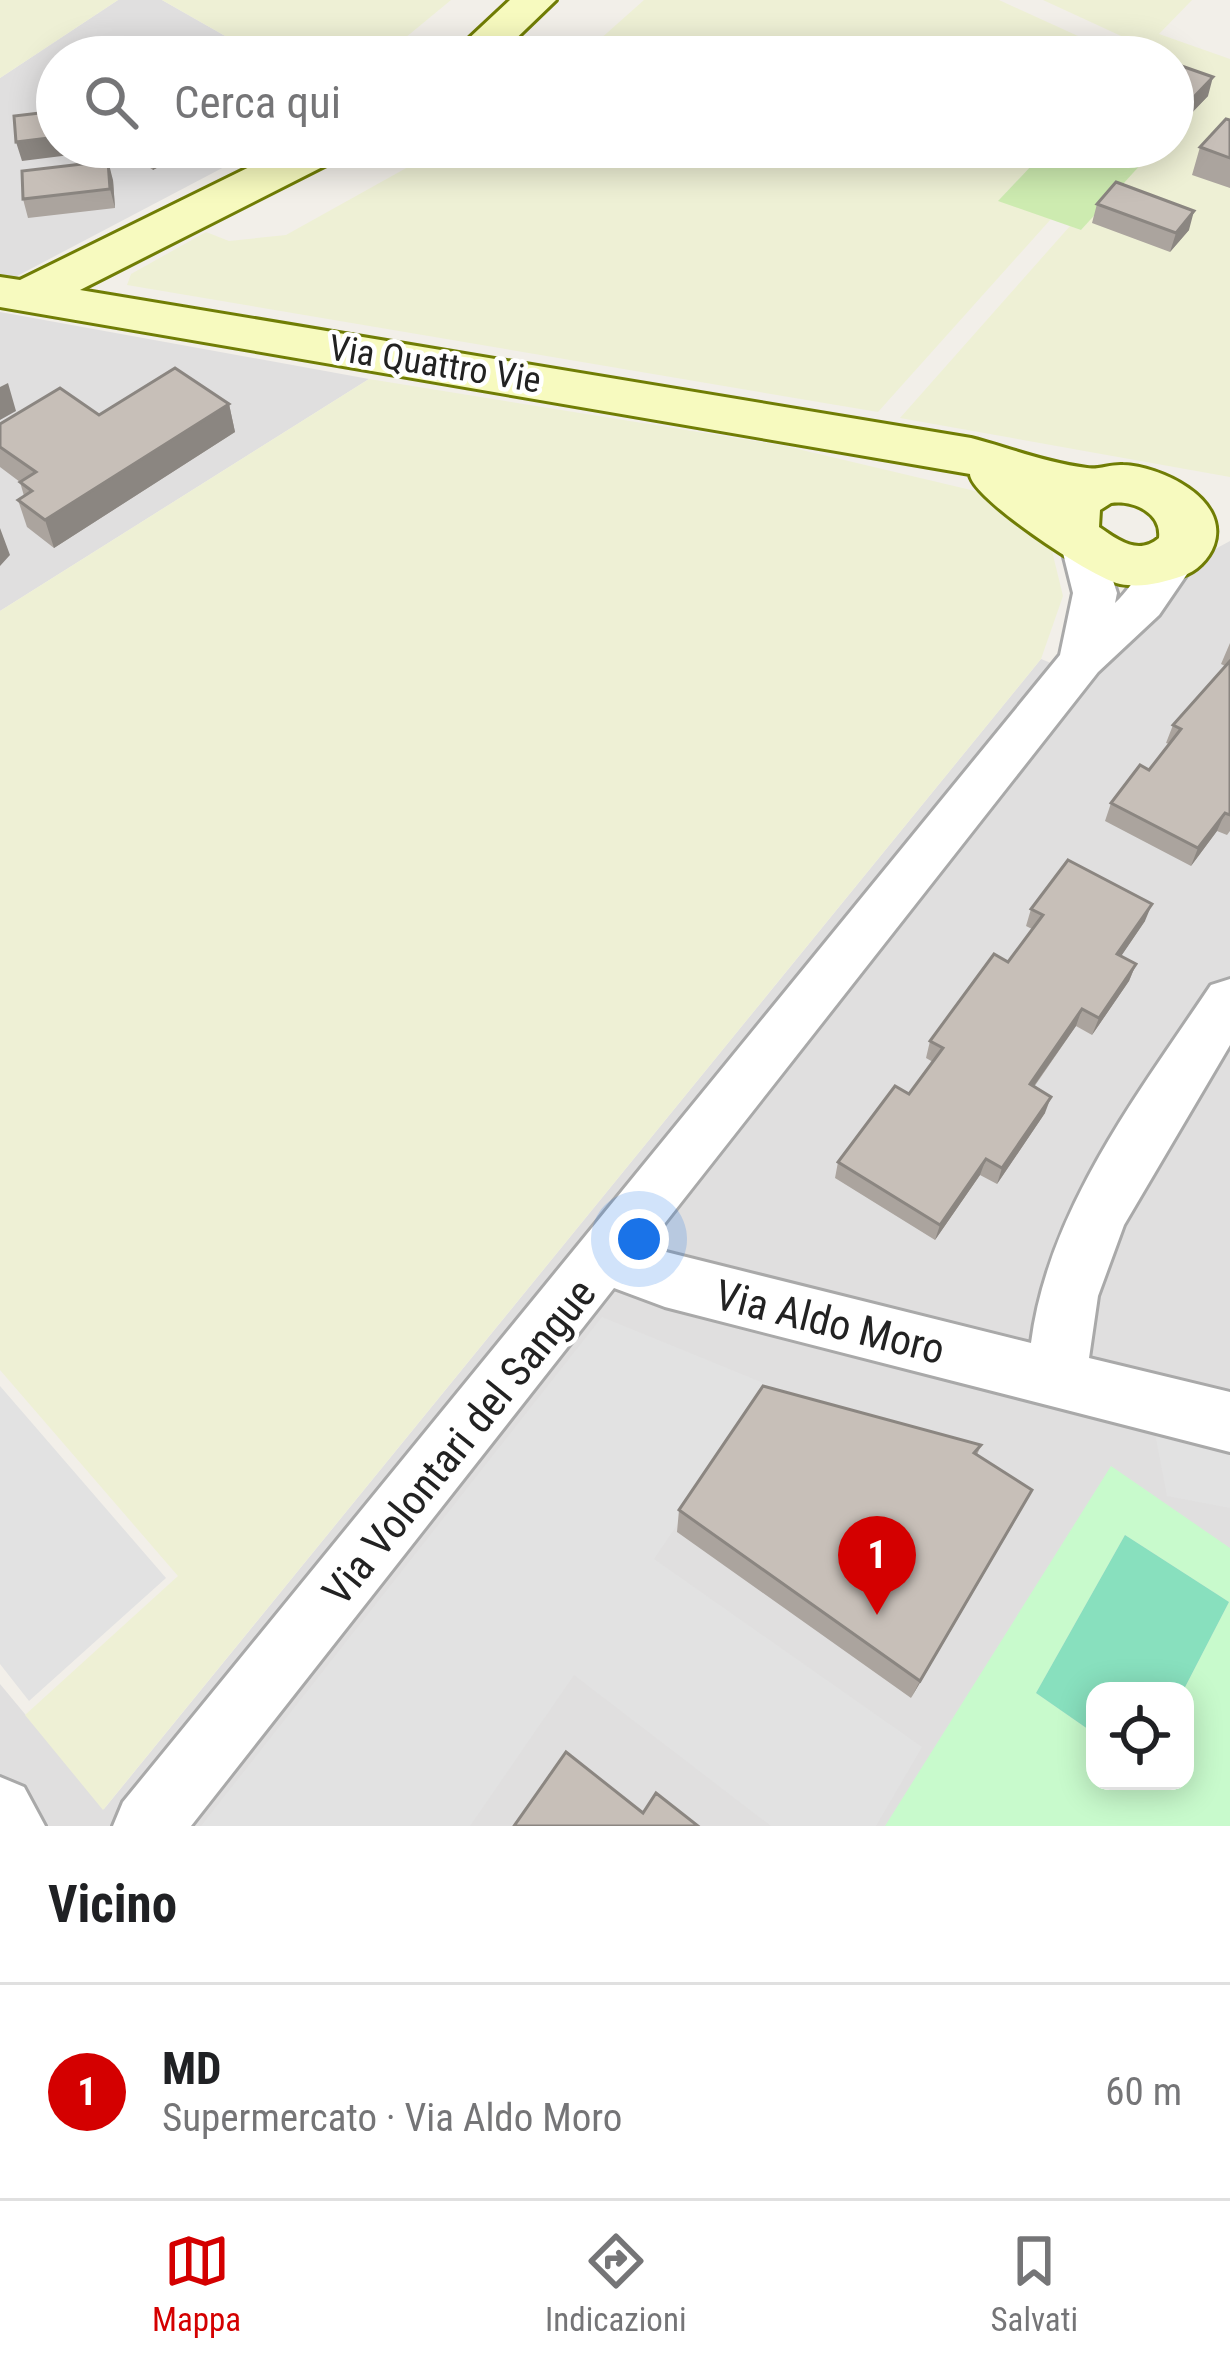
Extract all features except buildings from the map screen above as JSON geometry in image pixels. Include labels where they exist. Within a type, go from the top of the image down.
[{"type":"street","points":[[495,36],[535,0]]},
{"type":"street","points":[[9,300],[282,168]]},
{"type":"street","name":"Via Quattro Vie","points":[[9,300],[870,439],[1008,483],[1082,523],[1106,560],[1136,566],[1198,545]]},
{"type":"street","points":[[1082,523],[1130,482],[1230,505]]},
{"type":"street","points":[[1160,490],[1190,518],[1198,545]]},
{"type":"street","name":"Via Volontari del Sangue","points":[[1082,523],[1095,593],[1082,660]]},
{"type":"street","name":"Via Volontari del Sangue","points":[[146,1826],[606,1259],[1082,660],[1198,545]]},
{"type":"street","points":[[1056,1379],[1065,1310],[1088,1242],[1180,1077],[1230,1001]]},
{"type":"street","name":"Via Aldo Moro","points":[[606,1259],[665,1280],[1230,1422]]},
{"type":"street","points":[[0,1811],[11,1826]]},
{"type":"shaded area","points":[[118,0],[162,0],[225,36],[64,36]]},
{"type":"shaded area","points":[[36,54],[36,168],[222,168],[0,285],[0,78]]},
{"type":"shaded area","points":[[0,312],[369,379],[0,611]]},
{"type":"shaded area","points":[[1230,541],[1230,1826],[0,1826],[0,1684],[104,1809],[1041,659],[1093,680],[1193,561]]},
{"type":"shaded area","points":[[602,1317],[771,1386],[654,1559],[922,1747],[876,1826],[771,1826],[574,1675],[470,1826],[201,1826]]},
{"type":"shaded area","points":[[0,1386],[166,1578],[29,1701],[0,1664]]},
{"type":"shaded area","points":[[1149,1402],[1230,1422],[1230,1508],[1167,1496]]},
{"type":"green space","points":[[0,0],[118,0],[64,36],[36,36],[36,54],[0,78]]},
{"type":"green space","points":[[162,0],[451,0],[407,36],[225,36]]},
{"type":"green space","points":[[644,0],[999,0],[1078,36],[604,36]]},
{"type":"green space","points":[[1043,0],[1192,0],[1159,34],[1165,36],[1121,36]]},
{"type":"green space","points":[[1194,46],[1230,59],[1230,477],[900,418],[1070,226],[1081,230],[1136,168],[1194,168]]},
{"type":"green space","points":[[406,168],[1029,168],[999,200],[1051,219],[878,412],[127,285],[131,274],[206,232],[229,241],[286,235]]},
{"type":"green space","points":[[1029,168],[1138,168],[1081,230],[998,201]]},
{"type":"green space","points":[[369,379],[785,446],[971,490],[996,498],[1038,530],[1052,551],[1063,596],[1041,659],[103,1810],[25,1715],[178,1576],[0,1370],[0,611]]},
{"type":"green space","points":[[1111,1466],[1230,1548],[1230,1826],[885,1826]],"holes":[[[1125,1535],[1229,1602],[1188,1682],[1194,1682],[1194,1790],[1086,1790],[1086,1728],[1036,1693]]]},
{"type":"green space","points":[[1125,1535],[1229,1602],[1188,1682],[1086,1682],[1086,1728],[1036,1693]]},
{"type":"place","name":"MD","points":[[877,1615]]}]
